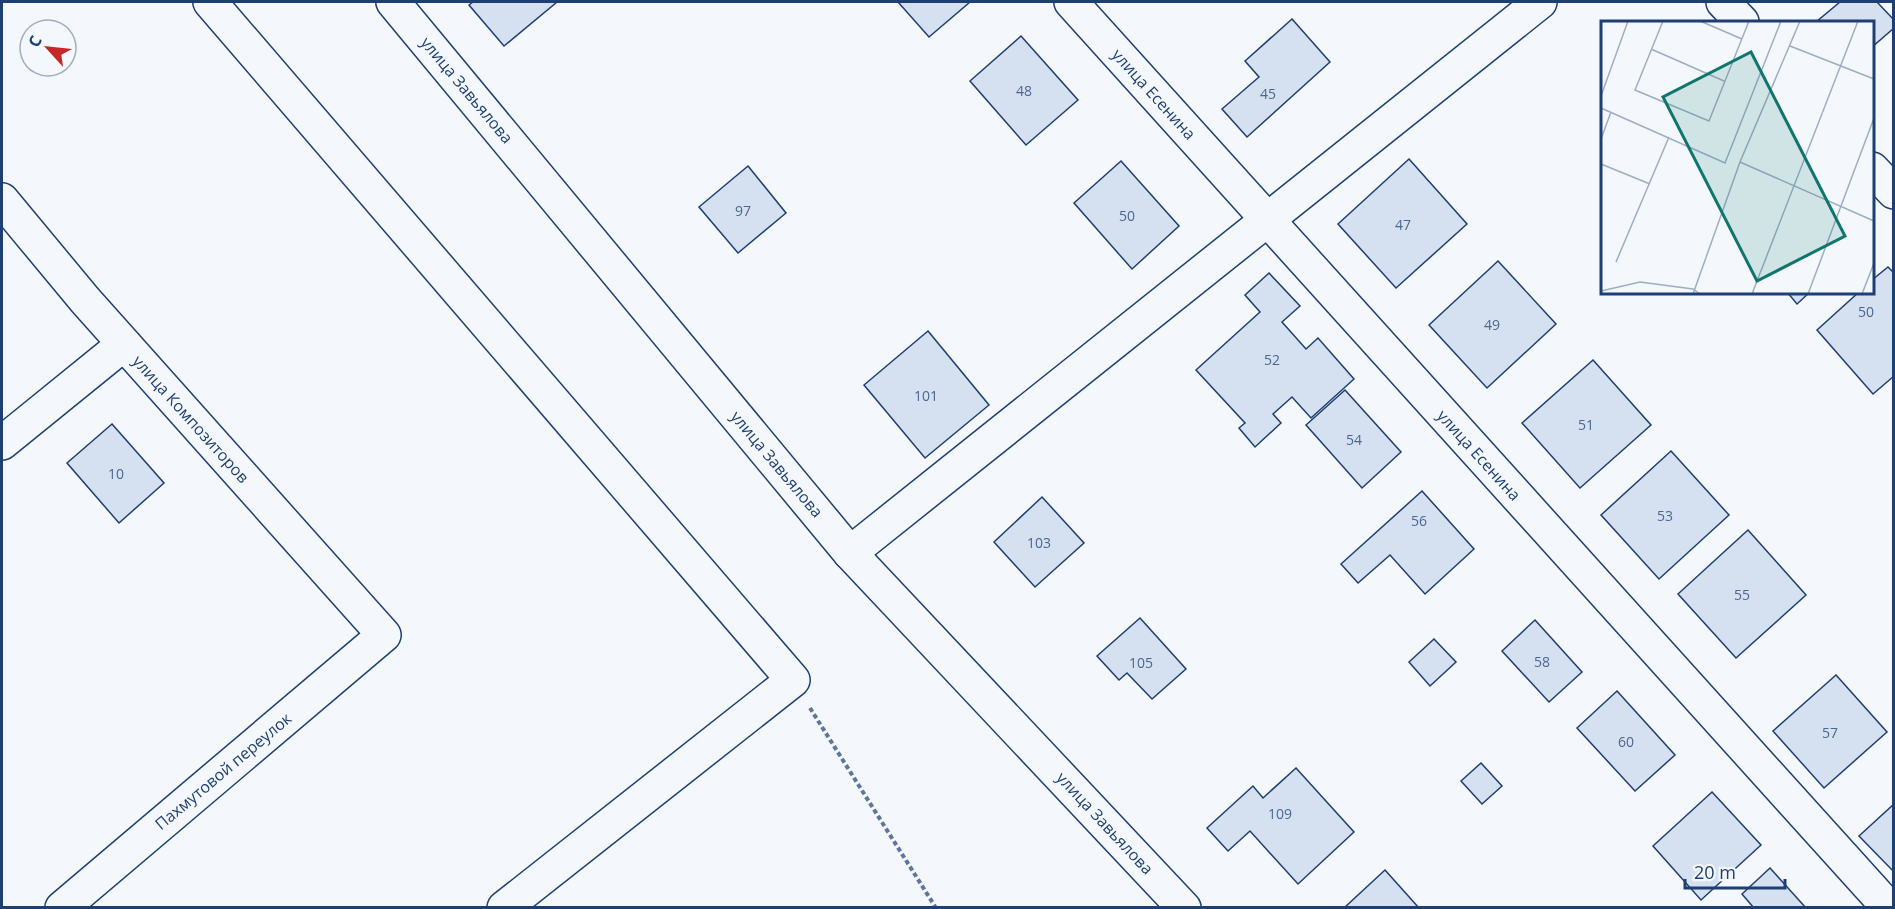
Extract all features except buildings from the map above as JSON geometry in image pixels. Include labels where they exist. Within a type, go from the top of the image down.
[{"type":"street","points":[[210,2],[793,680],[504,908]]},
{"type":"street","name":"улица Завьялова","points":[[393,2],[850,553],[1184,908]]},
{"type":"street","name":"улица Есенина","points":[[1071,2],[1888,908]]},
{"type":"street","points":[[850,553],[1540,2]]},
{"type":"street","points":[[1723,2],[1741,21]]},
{"type":"street","points":[[1874,171],[1893,192]]},
{"type":"street","name":"улица Композиторов","points":[[2,200],[124,344],[384,635]]},
{"type":"street","points":[[2,443],[124,344]]},
{"type":"street","name":"Пахмутовой переулок","points":[[62,908],[384,635]]},
{"type":"path","points":[[793,680],[936,908]]}]
